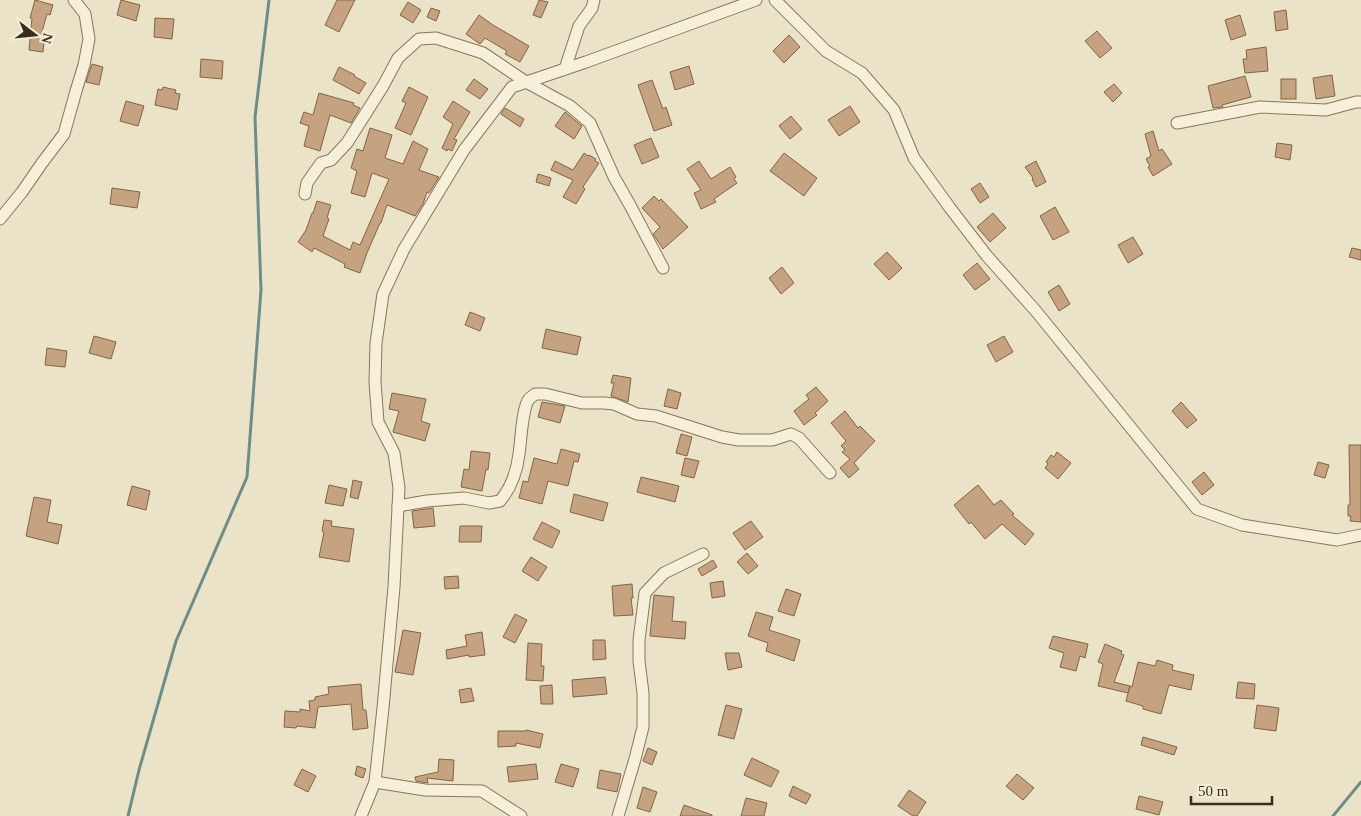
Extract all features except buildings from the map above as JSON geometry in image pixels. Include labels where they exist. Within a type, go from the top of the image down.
[{"type":"street","points":[[0,220],[64,134],[84,65],[89,39],[84,14],[74,0]]},
{"type":"street","points":[[565,69],[579,26],[592,8],[594,0]]},
{"type":"street","points":[[361,816],[375,782],[393,596],[399,488],[394,453],[378,422],[374,382],[376,343],[382,294],[404,249],[464,150],[512,87],[756,0]]},
{"type":"street","points":[[775,0],[826,51],[862,72],[894,110],[914,158],[950,208],[987,256],[1035,310],[1197,509],[1242,525],[1337,540],[1361,535]]},
{"type":"street","points":[[305,194],[308,183],[321,163],[331,160],[347,143],[384,86],[398,58],[419,39],[436,38],[483,53],[526,82],[570,106],[590,123],[614,177],[663,268]]},
{"type":"street","points":[[1177,123],[1260,107],[1326,110],[1361,102]]},
{"type":"street","points":[[398,506],[464,498],[489,503],[500,501],[514,478],[521,430],[528,400],[535,394],[545,394],[582,403],[614,404],[638,414],[656,416],[722,437],[740,440],[772,440],[791,434],[799,438],[830,473]]},
{"type":"street","points":[[618,816],[643,727],[643,693],[639,661],[639,640],[645,592],[664,573],[703,554]]},
{"type":"street","points":[[375,782],[425,790],[482,791],[521,816]]},
{"type":"waterway","points":[[128,816],[139,770],[176,641],[247,477],[261,290],[255,117],[269,0]]},
{"type":"waterway","points":[[1333,816],[1361,782]]}]
